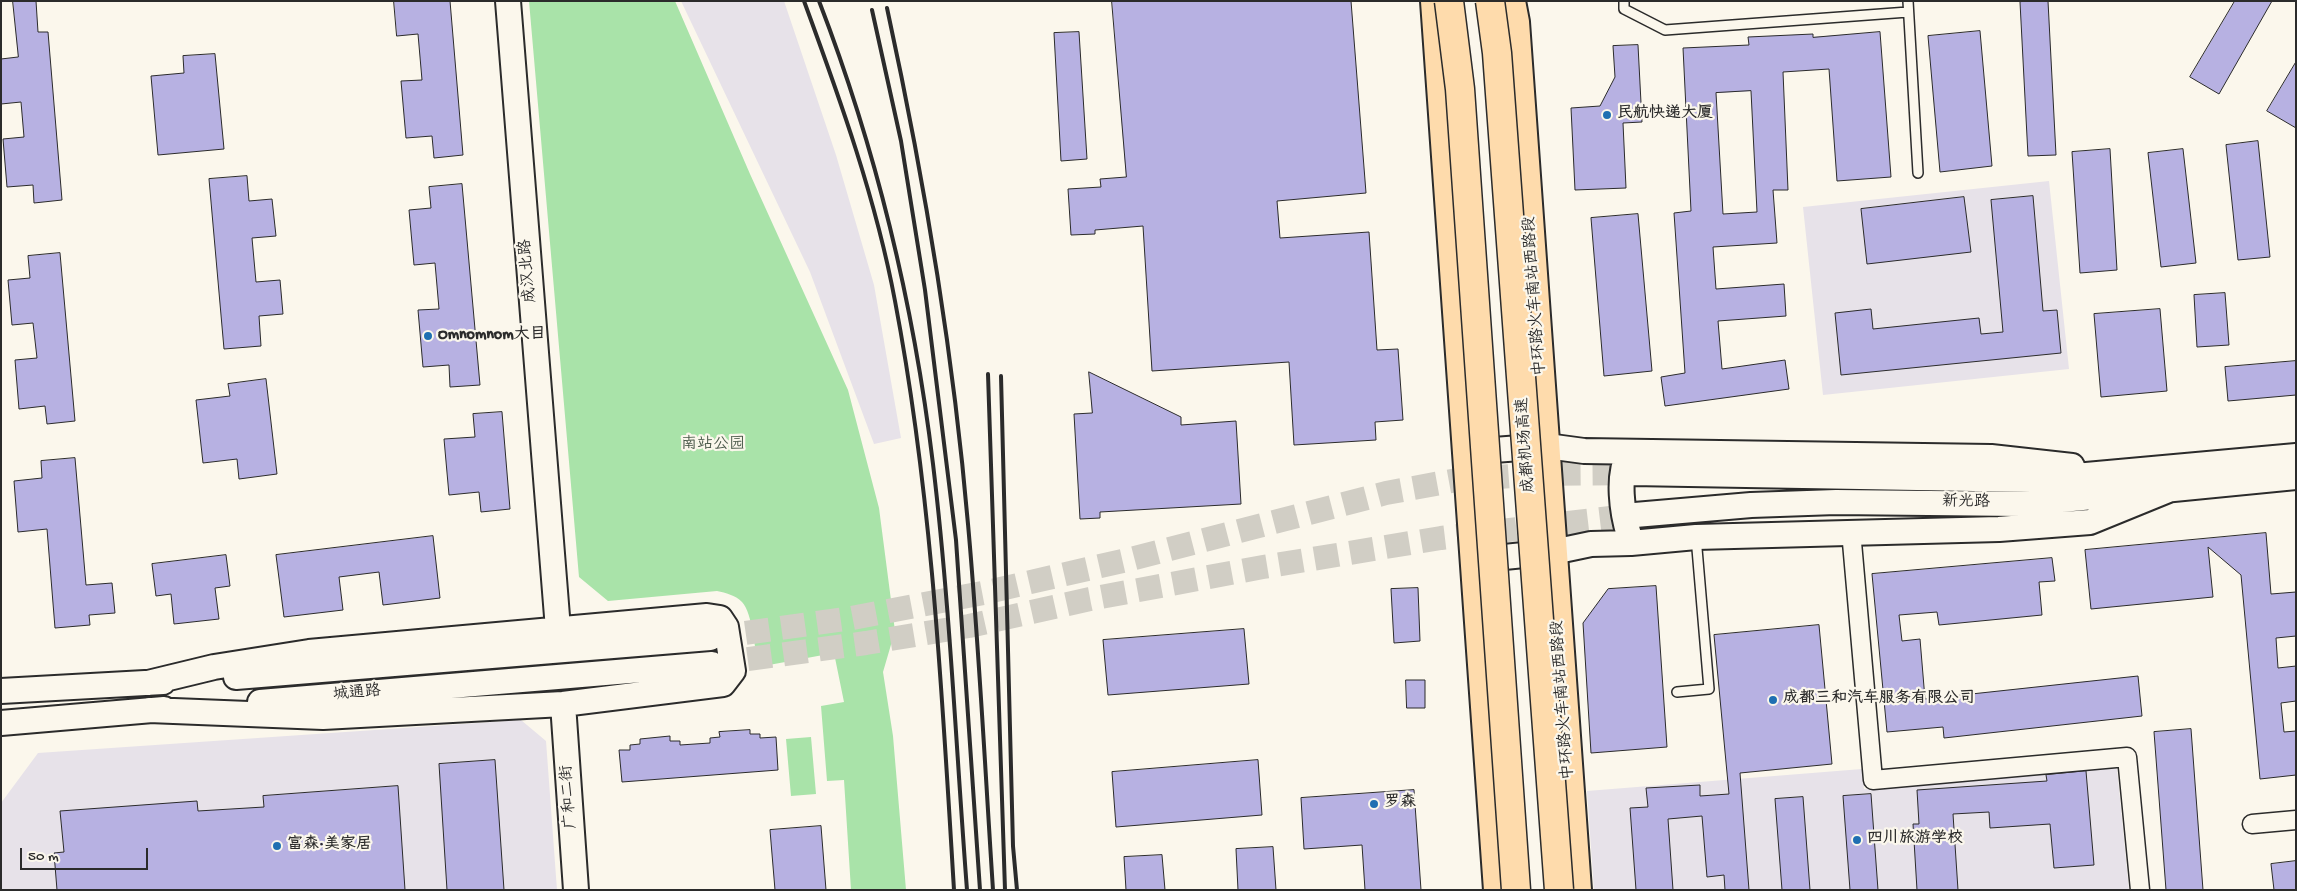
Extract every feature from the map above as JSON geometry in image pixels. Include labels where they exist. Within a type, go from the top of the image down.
[{"type":"highway","points":[[1449,1],[1460,89],[1516,890]]},
{"type":"highway","name":"成都机场高速","points":[[1490,1],[1497,53],[1559,890]]},
{"type":"main road","name":"成汉北路","points":[[508,1],[558,630]]},
{"type":"main road","points":[[1434,1],[1496,890]]},
{"type":"main road","name":"中环路火车南站西路段","points":[[1512,1],[1516,22],[1578,890]]},
{"type":"main road","points":[[1466,452],[1546,446],[1584,451],[1631,462]]},
{"type":"main road","points":[[1631,543],[1626,524],[1623,463],[2031,480],[2296,456]]},
{"type":"main road","name":"新光路","points":[[1635,515],[1751,505],[1836,502],[2021,504],[2296,478]]},
{"type":"main road","points":[[1473,560],[1553,552],[1591,544],[1631,543],[1696,537],[1851,531],[1999,529],[2090,522],[2171,489]]},
{"type":"main road","points":[[148,684],[214,667],[309,652],[707,616],[720,618],[726,627],[733,672],[723,684],[563,704],[323,717],[149,710]]},
{"type":"main road","name":"城通路","points":[[1,691],[148,684],[328,671],[710,638]]},
{"type":"main road","name":"城通路","points":[[1,723],[712,664]]},
{"type":"main road","name":"广和二街","points":[[563,704],[576,890]]},
{"type":"street","points":[[1851,531],[1872,780],[2127,757],[2140,890]]},
{"type":"street","points":[[2252,824],[2296,820]]},
{"type":"lane","points":[[1624,1],[1624,9],[1665,30],[1908,12]]},
{"type":"lane","points":[[1908,1],[1918,172]]},
{"type":"lane","points":[[1677,692],[1709,689],[1696,537]]},
{"type":"shaded area","points":[[681,1],[784,1],[836,155],[874,285],[901,438],[874,444],[810,272]]},
{"type":"shaded area","points":[[2049,181],[2069,369],[1823,395],[1803,207]]},
{"type":"shaded area","name":"富森·美家居","points":[[521,720],[546,741],[557,890],[1,890],[1,803],[38,753]]},
{"type":"shaded area","name":"四川旅游学校","points":[[2117,768],[2129,890],[1594,890],[1587,791],[1862,769],[1864,789]]},
{"type":"green space","name":"南站公园","points":[[529,1],[675,1],[750,174],[848,390],[879,508],[895,631],[883,672],[893,736],[906,890],[851,890],[844,780],[827,781],[821,706],[844,702],[834,653],[758,667],[749,615],[742,602],[733,596],[717,591],[608,601],[579,577]]},
{"type":"green space","points":[[811,737],[816,794],[791,796],[786,739]]},
{"type":"building","points":[[13,1],[36,1],[38,32],[48,32],[62,200],[34,203],[33,185],[7,187],[3,139],[24,137],[21,102],[1,104],[1,59],[18,57]]},
{"type":"building","points":[[394,1],[450,1],[463,155],[434,158],[432,136],[406,138],[401,81],[422,80],[418,34],[397,36]]},
{"type":"building","points":[[1112,1],[1351,1],[1366,193],[1277,201],[1280,238],[1369,232],[1377,350],[1398,349],[1403,420],[1375,422],[1376,440],[1294,445],[1289,362],[1152,371],[1143,226],[1095,230],[1095,234],[1071,235],[1068,189],[1101,187],[1100,179],[1126,177]]},
{"type":"building","points":[[2048,1],[2056,155],[2028,156],[2020,2]]},
{"type":"building","points":[[2235,1],[2272,1],[2219,94],[2190,77]]},
{"type":"building","points":[[1980,31],[1992,166],[1940,172],[1928,36]]},
{"type":"building","points":[[1079,32],[1087,159],[1061,161],[1054,33]]},
{"type":"building","points":[[1880,32],[1891,177],[1837,181],[1829,69],[1783,72],[1788,190],[1773,190],[1777,243],[1713,247],[1716,289],[1784,284],[1786,316],[1718,321],[1722,369],[1785,360],[1789,389],[1665,406],[1661,377],[1685,373],[1674,213],[1691,211],[1683,48],[1749,45],[1748,37],[1813,34],[1813,37]],"holes":[[[1751,91],[1757,212],[1723,214],[1716,93]]]},
{"type":"building","name":"民航快递大厦","points":[[1638,45],[1642,122],[1623,123],[1626,188],[1575,190],[1571,108],[1600,106],[1615,77],[1613,46]]},
{"type":"building","points":[[215,54],[224,149],[158,155],[151,76],[184,73],[183,56]]},
{"type":"building","points":[[2296,62],[2296,128],[2267,111]]},
{"type":"building","points":[[2258,141],[2270,257],[2238,260],[2226,145]]},
{"type":"building","points":[[2110,149],[2117,270],[2080,273],[2072,152]]},
{"type":"building","points":[[2183,149],[2196,263],[2161,267],[2148,153]]},
{"type":"building","points":[[247,176],[249,201],[272,199],[276,236],[252,238],[256,282],[280,280],[283,314],[259,316],[261,346],[224,349],[209,179]]},
{"type":"building","points":[[462,184],[480,385],[450,387],[449,365],[423,367],[418,310],[439,309],[435,263],[414,265],[409,210],[431,208],[429,187]]},
{"type":"building","points":[[2033,196],[2043,311],[2057,310],[2061,353],[1841,375],[1835,313],[1871,309],[1873,329],[1979,318],[1981,334],[2003,332],[1991,200]]},
{"type":"building","points":[[1964,197],[1971,252],[1867,264],[1861,209]]},
{"type":"building","points":[[1638,214],[1652,371],[1604,376],[1591,218]]},
{"type":"building","points":[[60,253],[75,421],[47,424],[45,406],[19,409],[15,360],[37,358],[33,323],[12,325],[8,280],[30,278],[28,256]]},
{"type":"building","points":[[2225,293],[2229,345],[2197,347],[2194,295]]},
{"type":"building","points":[[2160,309],[2167,391],[2101,397],[2094,314]]},
{"type":"building","points":[[2296,361],[2296,395],[2228,401],[2225,367]]},
{"type":"building","points":[[1089,372],[1181,417],[1181,425],[1236,421],[1241,504],[1100,512],[1100,518],[1080,519],[1074,414],[1092,413]]},
{"type":"building","points":[[266,379],[277,474],[239,479],[237,459],[203,463],[196,400],[230,396],[228,384]]},
{"type":"building","points":[[502,412],[510,509],[481,512],[479,492],[449,495],[444,439],[475,437],[473,414]]},
{"type":"building","points":[[75,458],[86,585],[112,583],[115,613],[89,615],[90,625],[55,628],[47,529],[18,532],[14,481],[42,478],[41,461]]},
{"type":"building","points":[[2266,533],[2271,594],[2296,592],[2296,636],[2276,638],[2278,668],[2296,666],[2296,701],[2281,703],[2284,732],[2296,731],[2296,775],[2260,779],[2241,575],[2208,547],[2213,597],[2091,609],[2085,550]]},
{"type":"building","points":[[433,536],[440,598],[383,605],[379,572],[339,577],[343,610],[284,617],[276,555]]},
{"type":"building","points":[[226,555],[230,586],[215,588],[219,619],[174,624],[171,594],[156,596],[152,564]]},
{"type":"building","points":[[2052,558],[2055,581],[2039,582],[2042,615],[1939,625],[1937,612],[1899,615],[1902,641],[1920,639],[1925,699],[2138,676],[2142,716],[1944,738],[1943,727],[1887,732],[1872,574]]},
{"type":"building","points":[[1656,586],[1667,747],[1591,753],[1583,623],[1608,589]]},
{"type":"building","points":[[1418,588],[1420,641],[1394,643],[1391,589]]},
{"type":"building","name":"成都三和汽车服务有限公司","points":[[1819,625],[1832,764],[1740,773],[1749,890],[1725,890],[1724,875],[1707,877],[1702,816],[1668,819],[1673,890],[1636,890],[1630,808],[1648,807],[1646,788],[1700,785],[1700,796],[1729,794],[1714,635]]},
{"type":"building","points":[[1244,629],[1249,684],[1108,695],[1103,640]]},
{"type":"building","points":[[1406,680],[1425,680],[1425,708],[1407,708]]},
{"type":"building","points":[[2191,729],[2203,890],[2166,890],[2154,732]]},
{"type":"building","points":[[750,730],[750,734],[760,734],[760,738],[776,737],[778,770],[622,782],[619,750],[630,750],[630,745],[640,744],[640,739],[670,736],[670,741],[680,741],[680,745],[710,743],[710,738],[720,737],[719,732]]},
{"type":"building","points":[[495,760],[504,890],[447,890],[439,764]]},
{"type":"building","points":[[1258,760],[1262,815],[1116,827],[1112,772]]},
{"type":"building","points":[[2086,771],[2094,865],[2054,868],[2050,824],[1990,828],[1989,812],[1953,814],[1958,890],[1917,890],[1913,824],[1919,824],[1917,790],[2047,781],[2046,775]]},
{"type":"building","points":[[398,786],[405,890],[57,890],[54,853],[64,852],[60,811],[197,801],[198,811],[264,807],[263,796]]},
{"type":"building","points":[[1414,790],[1421,890],[1365,890],[1362,845],[1304,849],[1301,798]]},
{"type":"building","points":[[1871,794],[1878,890],[1850,890],[1843,796]]},
{"type":"building","points":[[1803,797],[1810,890],[1782,890],[1775,799]]},
{"type":"building","points":[[821,826],[826,890],[775,890],[770,830]]},
{"type":"building","points":[[1273,847],[1276,890],[1238,890],[1236,849]]},
{"type":"building","points":[[1162,855],[1165,890],[1126,890],[1124,857]]},
{"type":"building","points":[[2296,861],[2296,890],[2274,890],[2271,864]]},
{"type":"tunnel","points":[[710,638],[852,618],[983,593],[1131,559],[1386,493],[1457,480],[1539,474],[1632,473]]},
{"type":"tunnel","points":[[712,664],[866,643],[969,626],[1090,599],[1263,567],[1441,538],[1635,515]]},
{"type":"railway","points":[[804,1],[844,112],[878,225],[895,301],[908,374],[927,521],[934,595],[954,890]]},
{"type":"railway","points":[[819,1],[858,114],[875,171],[904,288],[925,405],[939,517],[967,890]]},
{"type":"railway","points":[[887,8],[936,264],[962,459],[979,661],[993,890]]},
{"type":"railway","points":[[872,10],[901,141],[925,290],[956,540],[980,890]]},
{"type":"railway","points":[[988,374],[1005,890]]},
{"type":"railway","points":[[1001,376],[1013,846],[1017,890]]},
{"type":"place","name":"民航快递大厦","points":[[1607,115]]},
{"type":"place","name":"Omnomnom大目","points":[[428,336]]},
{"type":"place","name":"成都三和汽车服务有限公司","points":[[1773,700]]},
{"type":"place","name":"罗森","points":[[1374,804]]},
{"type":"place","name":"四川旅游学校","points":[[1857,840]]},
{"type":"place","name":"富森·美家居","points":[[277,846]]}]
